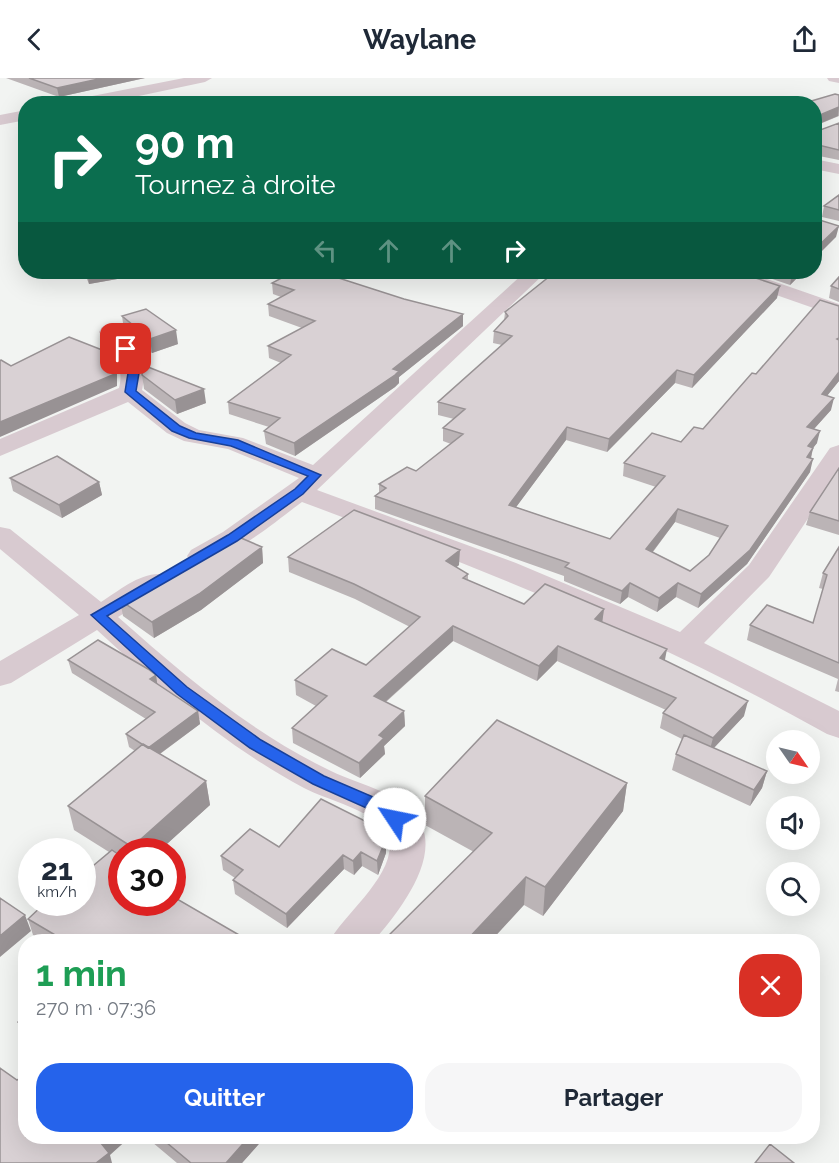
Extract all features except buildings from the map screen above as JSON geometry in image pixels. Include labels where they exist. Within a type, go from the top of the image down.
[{"type":"street","points":[[110,96],[205,78]]},
{"type":"street","points":[[834,78],[839,80]]},
{"type":"street","points":[[103,83],[122,93]]},
{"type":"street","points":[[0,120],[18,117]]},
{"type":"street","points":[[822,166],[839,169]]},
{"type":"street","points":[[0,675],[98,615],[233,538],[307,483],[528,279]]},
{"type":"street","points":[[749,279],[839,311]]},
{"type":"street","points":[[110,332],[126,349],[133,373],[130,392]]},
{"type":"street","points":[[130,392],[176,428],[193,436],[234,443],[307,483],[684,645],[789,697],[839,726]]},
{"type":"street","points":[[0,448],[130,392]]},
{"type":"street","points":[[684,645],[759,571],[839,453]]},
{"type":"street","points":[[0,535],[98,615],[182,691],[255,744],[318,780],[386,809],[405,829],[407,856],[387,899],[356,934]]},
{"type":"route","points":[[126,349],[134,382],[130,392],[176,428],[193,436],[234,443],[315,475],[299,492],[233,538],[98,615],[182,691],[255,744],[318,780],[386,809],[395,819]]}]
